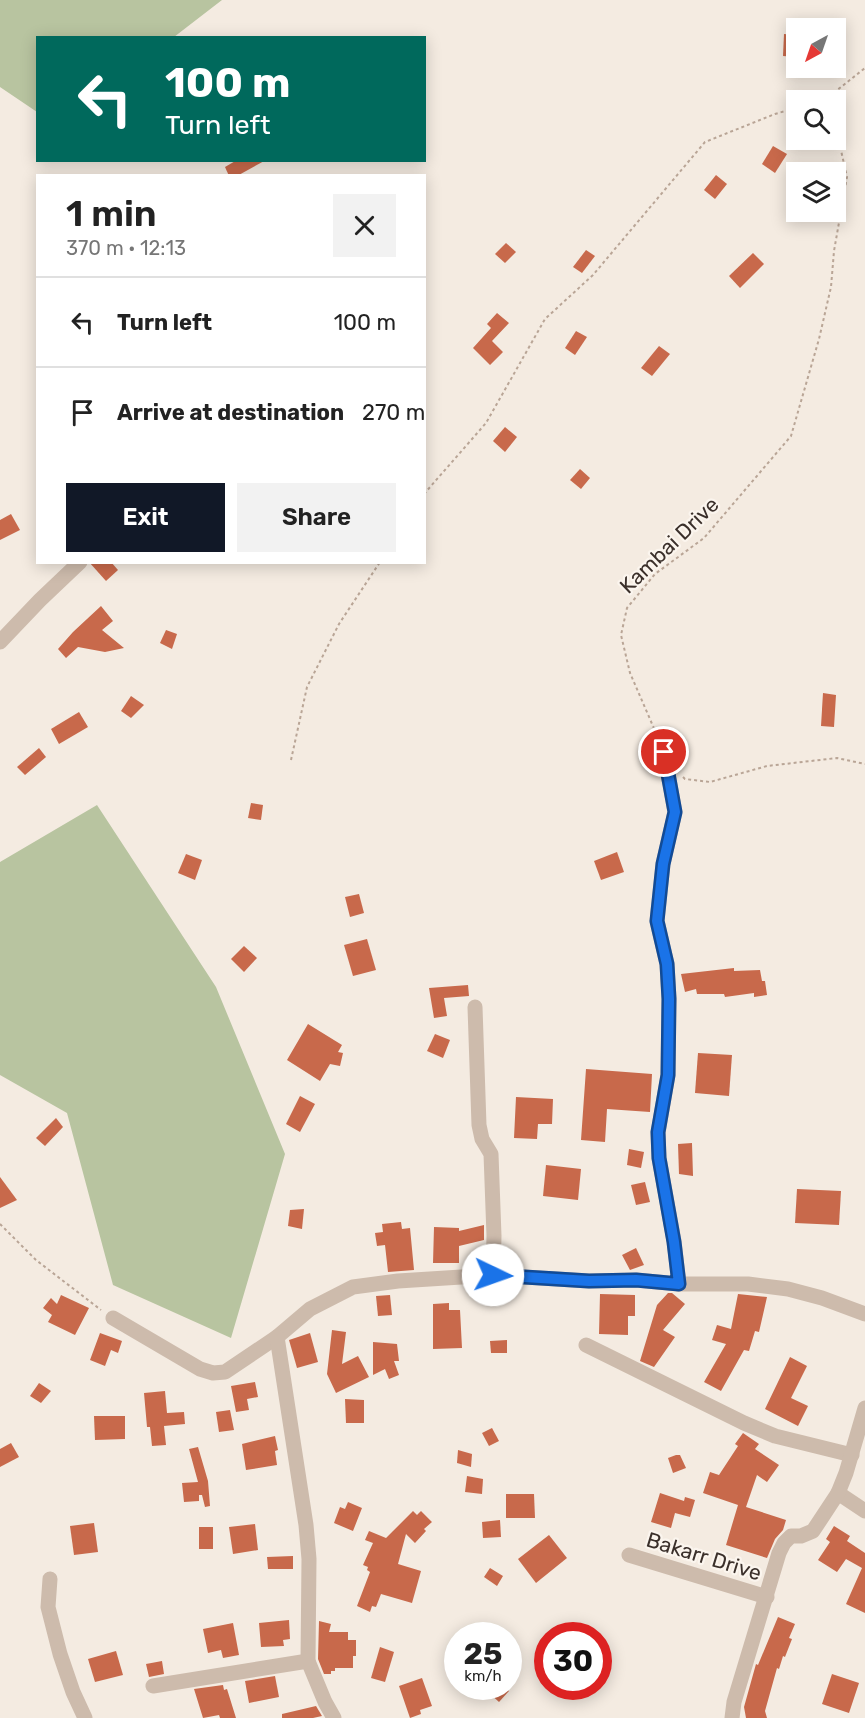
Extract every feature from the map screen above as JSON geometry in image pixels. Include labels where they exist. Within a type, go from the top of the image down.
[{"type":"street","points":[[0,642],[78,564]]},
{"type":"street","points":[[664,752],[675,812],[663,864],[657,921],[667,964],[669,999],[668,1075],[658,1132],[659,1158],[679,1284]]},
{"type":"street","points":[[475,1007],[478,1125],[482,1139],[491,1154],[493,1275]]},
{"type":"street","points":[[113,1318],[200,1369],[213,1373],[225,1372],[278,1337],[310,1309],[353,1287],[398,1281],[493,1275],[589,1281],[636,1280],[679,1284],[748,1284],[788,1289],[822,1298],[865,1314]]},
{"type":"street","points":[[278,1337],[306,1525],[309,1559],[308,1661],[334,1718]]},
{"type":"street","points":[[586,1344],[744,1424],[775,1436],[852,1455]]},
{"type":"street","points":[[732,1718],[734,1702],[784,1543],[790,1536],[801,1536],[813,1531],[838,1493],[852,1455],[865,1408]]},
{"type":"street","points":[[838,1493],[865,1510]]},
{"type":"street","name":"Bakarr Drive","points":[[629,1555],[767,1597]]},
{"type":"street","points":[[50,1579],[48,1607],[60,1654],[85,1718]]},
{"type":"street","points":[[153,1686],[308,1661]]},
{"type":"path","points":[[836,90],[865,68]]},
{"type":"path","points":[[426,492],[486,423],[545,319],[593,275],[705,142],[786,111]]},
{"type":"path","name":"Kambai Drive","points":[[664,752],[630,673],[621,635],[627,608],[655,574],[704,538],[791,436],[819,339],[831,287],[834,251],[847,177],[841,150]]},
{"type":"path","points":[[291,760],[307,687],[339,624],[379,564]]},
{"type":"path","points":[[678,770],[685,779],[710,782],[767,766],[837,758],[865,764]]},
{"type":"path","points":[[0,1224],[54,1276],[113,1318]]},
{"type":"green space","points":[[0,0],[222,0],[175,36],[36,36],[36,111],[0,87]]},
{"type":"green space","points":[[97,805],[216,987],[285,1154],[231,1338],[113,1285],[67,1113],[0,1075],[0,862]]},
{"type":"building","points":[[784,34],[786,34],[786,56],[783,56]]},
{"type":"building","points":[[773,146],[787,154],[775,173],[762,164]]},
{"type":"building","points":[[234,162],[262,162],[241,174],[228,174],[225,167]]},
{"type":"building","points":[[716,175],[727,184],[715,199],[704,190]]},
{"type":"building","points":[[506,243],[516,252],[505,263],[495,254]]},
{"type":"building","points":[[586,250],[595,256],[582,273],[573,267]]},
{"type":"building","points":[[753,253],[764,264],[740,288],[729,276]]},
{"type":"building","points":[[497,313],[509,323],[492,341],[503,352],[490,365],[473,348],[491,328],[487,324]]},
{"type":"building","points":[[576,331],[587,337],[575,355],[565,348]]},
{"type":"building","points":[[659,346],[670,354],[652,376],[641,368]]},
{"type":"building","points":[[505,427],[517,437],[505,452],[493,441]]},
{"type":"building","points":[[580,469],[590,478],[581,489],[570,480]]},
{"type":"building","points":[[11,514],[20,530],[0,540],[0,520]]},
{"type":"building","points":[[91,564],[113,564],[118,570],[106,581]]},
{"type":"building","points":[[101,606],[113,621],[102,630],[124,648],[105,652],[78,647],[66,658],[58,649]]},
{"type":"building","points":[[166,630],[177,634],[172,649],[160,643]]},
{"type":"building","points":[[823,693],[836,695],[834,727],[821,726]]},
{"type":"building","points":[[131,696],[144,705],[131,718],[121,711]]},
{"type":"building","points":[[79,712],[88,727],[59,744],[51,729]]},
{"type":"building","points":[[39,748],[46,757],[25,775],[17,767]]},
{"type":"building","points":[[251,803],[263,805],[261,820],[248,818]]},
{"type":"building","points":[[617,852],[624,872],[601,880],[594,861]]},
{"type":"building","points":[[186,854],[202,860],[195,880],[178,873]]},
{"type":"building","points":[[359,894],[364,913],[350,917],[345,897]]},
{"type":"building","points":[[367,939],[376,970],[353,976],[344,945]]},
{"type":"building","points":[[244,946],[257,958],[244,972],[231,959]]},
{"type":"building","points":[[734,968],[734,971],[760,970],[762,981],[765,981],[767,995],[754,997],[754,993],[725,997],[724,994],[697,994],[696,989],[685,992],[681,974]]},
{"type":"building","points":[[468,985],[469,996],[444,998],[447,1016],[434,1018],[429,988]]},
{"type":"building","points":[[308,1024],[342,1045],[338,1052],[343,1053],[340,1066],[330,1064],[320,1081],[287,1060]]},
{"type":"building","points":[[435,1034],[450,1040],[443,1058],[427,1051]]},
{"type":"building","points":[[698,1053],[732,1055],[729,1096],[695,1093]]},
{"type":"building","points":[[586,1069],[652,1074],[650,1112],[607,1109],[605,1142],[581,1140]]},
{"type":"building","points":[[300,1096],[315,1104],[300,1132],[286,1124]]},
{"type":"building","points":[[516,1097],[553,1099],[552,1124],[538,1124],[537,1139],[514,1138]]},
{"type":"building","points":[[56,1118],[63,1127],[45,1146],[36,1138]]},
{"type":"building","points":[[692,1143],[693,1176],[679,1174],[678,1144]]},
{"type":"building","points":[[629,1149],[644,1152],[641,1168],[627,1165]]},
{"type":"building","points":[[546,1165],[581,1169],[578,1200],[543,1196]]},
{"type":"building","points":[[0,1177],[17,1200],[0,1208]]},
{"type":"building","points":[[645,1182],[650,1202],[636,1205],[631,1185]]},
{"type":"building","points":[[797,1189],[841,1191],[839,1225],[795,1223]]},
{"type":"building","points":[[304,1209],[302,1229],[288,1226],[290,1210]]},
{"type":"building","points":[[401,1222],[402,1229],[410,1228],[414,1270],[388,1272],[385,1245],[377,1246],[375,1233],[383,1232],[382,1224]]},
{"type":"building","points":[[484,1225],[484,1240],[459,1246],[459,1263],[433,1263],[434,1227],[459,1228],[459,1231]]},
{"type":"building","points":[[636,1248],[644,1265],[630,1270],[622,1255]]},
{"type":"building","points":[[668,1293],[672,1293],[685,1304],[663,1330],[675,1337],[654,1367],[640,1361],[657,1305]]},
{"type":"building","points":[[600,1294],[635,1295],[635,1316],[628,1316],[628,1335],[599,1334]]},
{"type":"building","points":[[738,1294],[767,1297],[759,1332],[755,1331],[749,1351],[744,1350],[721,1391],[704,1382],[726,1344],[712,1340],[717,1325],[731,1329]]},
{"type":"building","points":[[61,1295],[89,1308],[75,1335],[48,1322],[52,1315],[43,1308],[51,1298],[57,1304]]},
{"type":"building","points":[[390,1295],[392,1315],[378,1316],[376,1296]]},
{"type":"building","points":[[449,1303],[449,1310],[460,1310],[462,1348],[433,1349],[433,1304]]},
{"type":"building","points":[[332,1330],[346,1332],[342,1364],[358,1356],[369,1377],[336,1393],[327,1374]]},
{"type":"building","points":[[100,1333],[122,1341],[118,1353],[111,1350],[105,1366],[90,1360]]},
{"type":"building","points":[[310,1333],[318,1362],[297,1368],[289,1340]]},
{"type":"building","points":[[507,1340],[507,1353],[491,1353],[490,1341]]},
{"type":"building","points":[[373,1342],[397,1344],[399,1361],[394,1361],[399,1375],[389,1379],[385,1369],[373,1375]]},
{"type":"building","points":[[790,1357],[807,1366],[791,1398],[808,1406],[798,1426],[765,1409]]},
{"type":"building","points":[[255,1382],[258,1397],[247,1399],[249,1410],[236,1412],[231,1386]]},
{"type":"building","points":[[39,1383],[51,1391],[41,1403],[30,1396]]},
{"type":"building","points":[[165,1391],[167,1413],[184,1412],[185,1424],[164,1426],[166,1445],[152,1446],[150,1427],[147,1427],[144,1393]]},
{"type":"building","points":[[345,1399],[364,1400],[364,1423],[346,1423]]},
{"type":"building","points":[[230,1410],[234,1430],[219,1432],[216,1412]]},
{"type":"building","points":[[94,1416],[125,1416],[125,1439],[95,1440]]},
{"type":"building","points":[[492,1428],[499,1441],[489,1446],[482,1433]]},
{"type":"building","points":[[743,1433],[759,1444],[755,1449],[779,1465],[767,1482],[757,1475],[746,1507],[786,1520],[767,1558],[726,1545],[738,1505],[703,1493],[710,1472],[719,1475],[738,1446],[735,1444]]},
{"type":"building","points":[[275,1436],[278,1450],[275,1451],[277,1465],[246,1470],[242,1444]]},
{"type":"building","points":[[11,1443],[19,1457],[0,1467],[0,1449]]},
{"type":"building","points":[[198,1447],[208,1481],[210,1506],[205,1507],[202,1495],[199,1495],[199,1501],[184,1502],[182,1483],[198,1482],[189,1449]]},
{"type":"building","points":[[458,1450],[472,1454],[471,1467],[457,1463]]},
{"type":"building","points":[[680,1455],[686,1468],[673,1473],[668,1458]]},
{"type":"building","points":[[467,1476],[483,1479],[482,1494],[465,1492]]},
{"type":"building","points":[[660,1493],[684,1501],[685,1497],[695,1500],[690,1517],[675,1513],[671,1528],[651,1522]]},
{"type":"building","points":[[506,1494],[534,1494],[535,1518],[506,1518]]},
{"type":"building","points":[[348,1502],[362,1508],[353,1531],[334,1523],[340,1507],[345,1509]]},
{"type":"building","points":[[413,1511],[417,1515],[421,1511],[432,1522],[424,1529],[426,1531],[415,1543],[406,1534],[398,1564],[421,1571],[412,1603],[381,1594],[376,1607],[372,1606],[370,1612],[357,1606],[370,1572],[367,1570],[368,1567],[363,1565],[373,1543],[365,1540],[369,1531],[386,1538]]},
{"type":"building","points":[[500,1520],[501,1537],[483,1538],[482,1522]]},
{"type":"building","points":[[94,1523],[98,1552],[74,1555],[70,1526]]},
{"type":"building","points":[[255,1524],[258,1550],[233,1554],[229,1527]]},
{"type":"building","points":[[834,1526],[850,1536],[847,1541],[865,1553],[865,1613],[846,1604],[862,1568],[846,1559],[837,1572],[818,1560],[830,1542],[826,1539]]},
{"type":"building","points":[[199,1527],[213,1527],[213,1549],[199,1549]]},
{"type":"building","points":[[549,1535],[567,1558],[536,1583],[518,1559]]},
{"type":"building","points":[[293,1556],[293,1569],[268,1569],[267,1557]]},
{"type":"building","points":[[490,1568],[503,1576],[497,1586],[484,1577]]},
{"type":"building","points":[[778,1617],[795,1624],[785,1657],[783,1656],[779,1669],[777,1668],[765,1711],[767,1718],[746,1718],[744,1707],[756,1664],[758,1665]]},
{"type":"building","points":[[289,1620],[290,1639],[283,1640],[284,1646],[261,1647],[259,1623]]},
{"type":"building","points":[[319,1621],[331,1624],[329,1632],[348,1632],[348,1640],[356,1640],[353,1668],[335,1668],[331,1674],[324,1674],[318,1659]]},
{"type":"building","points":[[233,1623],[239,1655],[223,1658],[221,1650],[208,1653],[203,1629]]},
{"type":"building","points":[[380,1647],[394,1652],[385,1682],[371,1678]]},
{"type":"building","points":[[116,1651],[123,1675],[95,1682],[88,1659]]},
{"type":"building","points":[[162,1661],[164,1674],[149,1677],[146,1664]]},
{"type":"building","points":[[832,1674],[859,1683],[849,1713],[822,1704]]},
{"type":"building","points":[[275,1676],[279,1697],[249,1703],[245,1681]]},
{"type":"building","points":[[422,1678],[432,1706],[420,1710],[421,1714],[410,1718],[399,1686]]},
{"type":"building","points":[[223,1685],[224,1690],[227,1689],[236,1718],[220,1718],[219,1715],[203,1718],[194,1689]]},
{"type":"building","points":[[316,1706],[322,1716],[282,1718],[282,1714]]},
{"type":"route","points":[[493,1275],[589,1281],[636,1280],[679,1284],[659,1158],[658,1132],[668,1075],[669,999],[667,964],[657,921],[663,864],[675,812],[664,752]]}]
